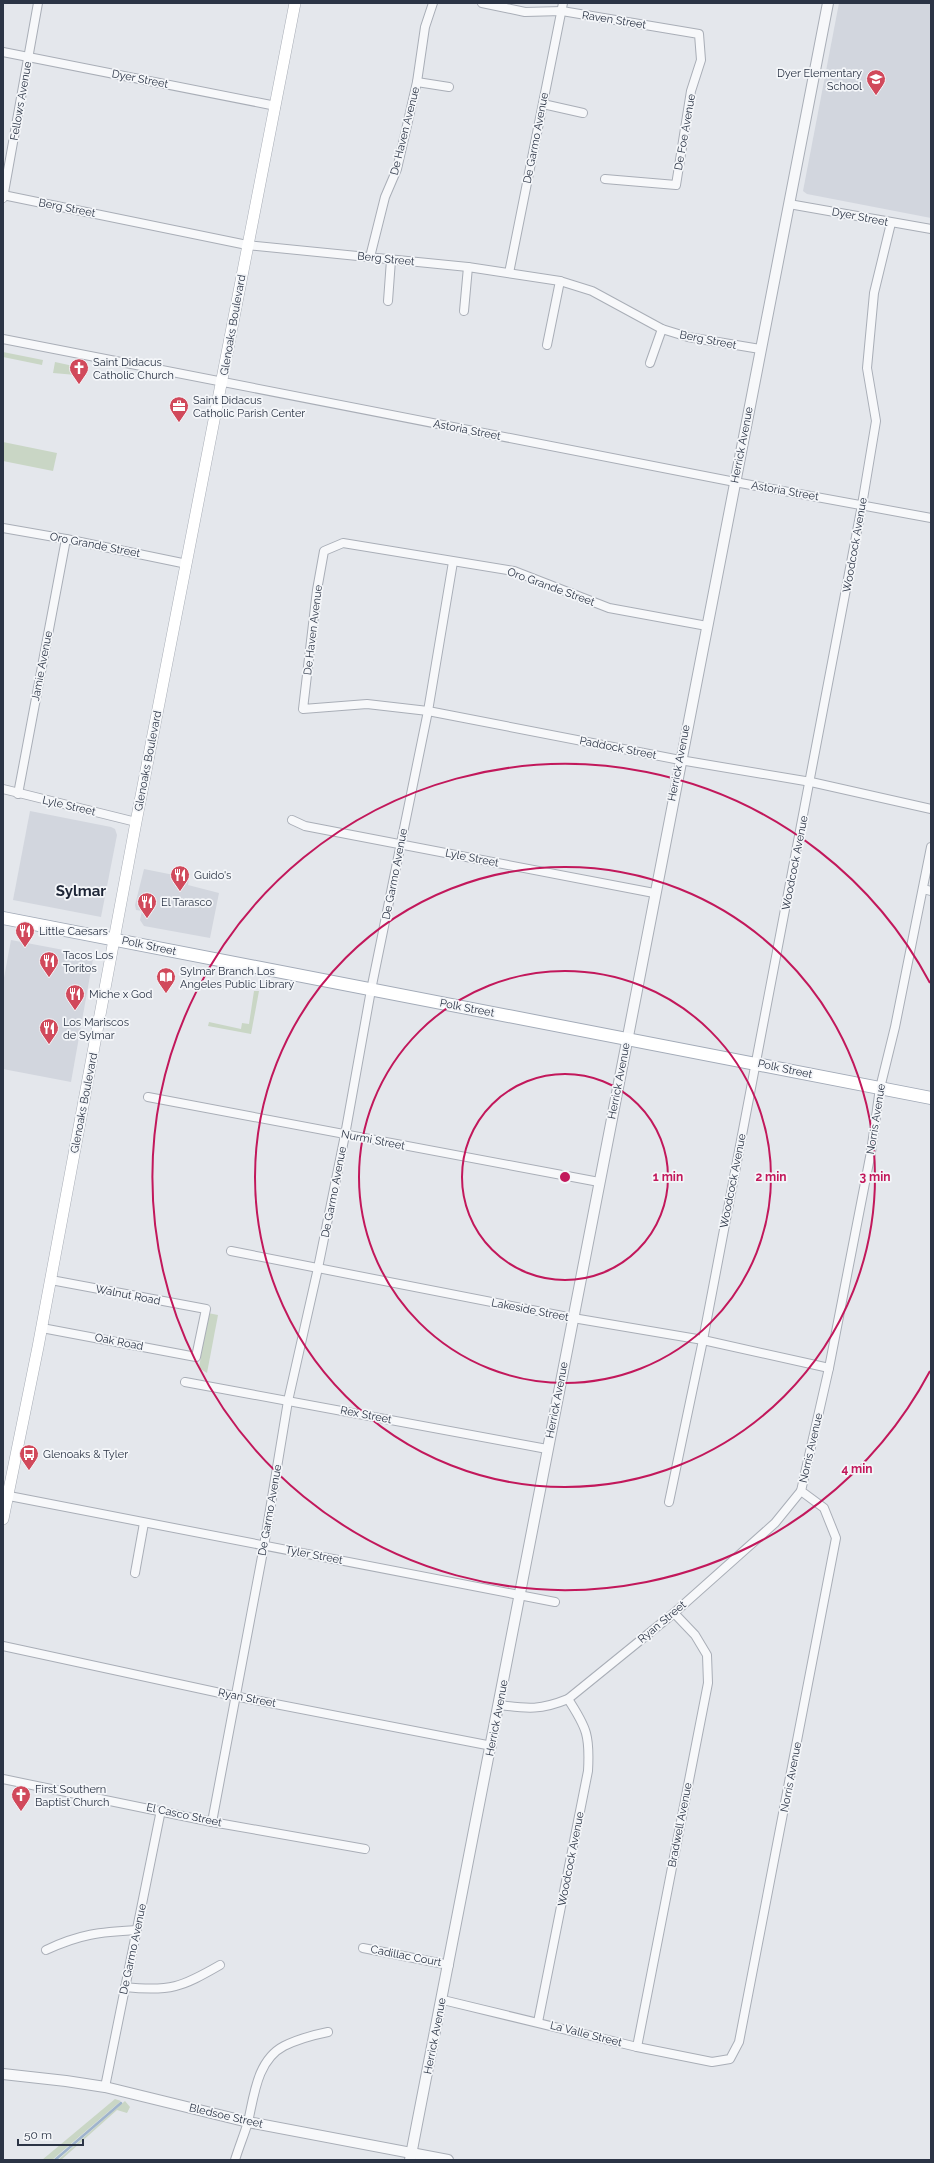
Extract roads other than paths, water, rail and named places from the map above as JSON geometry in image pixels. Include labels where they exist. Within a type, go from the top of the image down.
[{"type":"main road","name":"Glenoaks Boulevard","points":[[3,1518],[5,1496],[42,1328],[136,822],[223,381],[247,245],[276,106],[295,3]]},
{"type":"main road","name":"Polk Street","points":[[3,918],[115,938],[371,990],[628,1038],[931,1098]]},
{"type":"street","name":"Fellows Avenue","points":[[3,196],[38,3]]},
{"type":"street","name":"De Haven Avenue","points":[[370,256],[384,197],[397,169],[417,82],[425,27],[433,3]]},
{"type":"street","name":"Raven Street","points":[[482,3],[525,12],[562,7],[699,34]]},
{"type":"street","name":"Herrick Avenue","points":[[411,2156],[450,1965],[598,1182],[628,1038],[654,893],[828,3]]},
{"type":"street","name":"De Garmo Avenue","points":[[510,273],[562,7]]},
{"type":"street","name":"De Foe Avenue","points":[[605,179],[676,185],[691,91],[702,60],[699,34]]},
{"type":"street","name":"Dyer Street","points":[[3,52],[276,106]]},
{"type":"street","points":[[417,82],[449,87]]},
{"type":"street","points":[[543,104],[583,113]]},
{"type":"street","name":"Berg Street","points":[[3,196],[247,245],[370,256],[391,260],[468,267],[560,281],[592,290],[662,329],[688,337],[760,349]]},
{"type":"street","name":"Dyer Street","points":[[789,204],[931,229]]},
{"type":"street","name":"Woodcock Avenue","points":[[669,1502],[703,1340],[811,782],[862,506],[876,421],[867,360],[874,293],[891,223]]},
{"type":"street","points":[[388,301],[391,260]]},
{"type":"street","points":[[464,311],[468,267]]},
{"type":"street","points":[[547,345],[560,281]]},
{"type":"street","points":[[650,363],[662,329]]},
{"type":"street","name":"Astoria Street","points":[[3,339],[735,482],[931,518]]},
{"type":"street","name":"Oro Grande Street","points":[[3,528],[66,539],[187,564]]},
{"type":"street","name":"Jamie Avenue","points":[[18,794],[66,539]]},
{"type":"street","name":"Oro Grande Street","points":[[324,551],[343,543],[514,571],[609,608],[707,626]]},
{"type":"street","name":"De Haven Avenue","points":[[303,709],[317,590],[324,551]]},
{"type":"street","name":"De Garmo Avenue","points":[[212,1822],[234,1696],[264,1546],[288,1401],[346,1134],[371,990],[428,711],[453,562]]},
{"type":"street","name":"Paddock Street","points":[[303,709],[367,704],[428,711],[680,760],[811,782],[931,809]]},
{"type":"street","name":"Lyle Street","points":[[3,789],[18,794],[136,822]]},
{"type":"street","name":"Lyle Street","points":[[292,820],[305,826],[654,893]]},
{"type":"street","name":"Norris Avenue","points":[[730,2059],[739,2042],[836,1538],[824,1508],[801,1490],[829,1368],[871,1152],[880,1088],[927,890],[931,847]]},
{"type":"street","name":"Nurmi Street","points":[[148,1097],[598,1182]]},
{"type":"street","name":"Lakeside Street","points":[[231,1251],[573,1318],[703,1340],[829,1368]]},
{"type":"street","name":"Walnut Road","points":[[51,1280],[206,1309],[196,1357]]},
{"type":"street","name":"Oak Road","points":[[42,1328],[196,1357]]},
{"type":"street","name":"Rex Street","points":[[185,1382],[547,1449]]},
{"type":"street","name":"Ryan Street","points":[[500,1705],[526,1708],[549,1707],[568,1699],[674,1613],[775,1523],[801,1490]]},
{"type":"street","name":"Tyler Street","points":[[5,1496],[555,1602]]},
{"type":"street","points":[[135,1573],[144,1523]]},
{"type":"street","name":"Bradwell Avenue","points":[[637,2047],[708,1683],[707,1655],[695,1635],[674,1613]]},
{"type":"street","name":"Ryan Street","points":[[3,1646],[234,1696],[492,1746]]},
{"type":"street","name":"Woodcock Avenue","points":[[538,2022],[588,1771],[590,1746],[583,1722],[568,1699]]},
{"type":"street","name":"El Casco Street","points":[[3,1779],[161,1810],[212,1822],[365,1849]]},
{"type":"street","name":"De Garmo Avenue","points":[[105,2087],[161,1810]]},
{"type":"street","points":[[46,1950],[70,1938],[100,1932],[137,1930]]},
{"type":"street","name":"Cadillac Court","points":[[363,1948],[450,1965]]},
{"type":"street","points":[[125,1987],[152,1990],[179,1986],[220,1965]]},
{"type":"street","name":"La Valle Street","points":[[443,2000],[637,2047],[712,2062],[730,2059]]},
{"type":"street","points":[[234,2160],[248,2122],[260,2075],[271,2057],[283,2047],[305,2038],[328,2032]]},
{"type":"street","name":"Bledsoe Street","points":[[3,2074],[105,2087],[248,2122],[411,2156],[448,2160]]},
{"type":"waterway","points":[[55,2160],[121,2103]]},
{"type":"place","name":"Dyer Elementary School","points":[[876,96]]},
{"type":"place","name":"Saint Didacus Catholic Church","points":[[79,385]]},
{"type":"place","name":"Saint Didacus Catholic Parish Center","points":[[179,423]]},
{"type":"place","name":"Guido's","points":[[180,892]]},
{"type":"place","name":"El Tarasco","points":[[147,919]]},
{"type":"place","name":"Little Caesars","points":[[25,948]]},
{"type":"place","name":"Tacos Los Toritos","points":[[49,978]]},
{"type":"place","name":"Sylmar Branch Los Angeles Public Library","points":[[166,994]]},
{"type":"place","name":"Miche x God","points":[[75,1011]]},
{"type":"place","name":"Los Mariscos de Sylmar","points":[[49,1045]]},
{"type":"place","name":"Glenoaks & Tyler","points":[[29,1471]]},
{"type":"place","name":"First Southern Baptist Church","points":[[21,1812]]},
{"type":"district","name":"Sylmar","points":[[81,891]]}]
